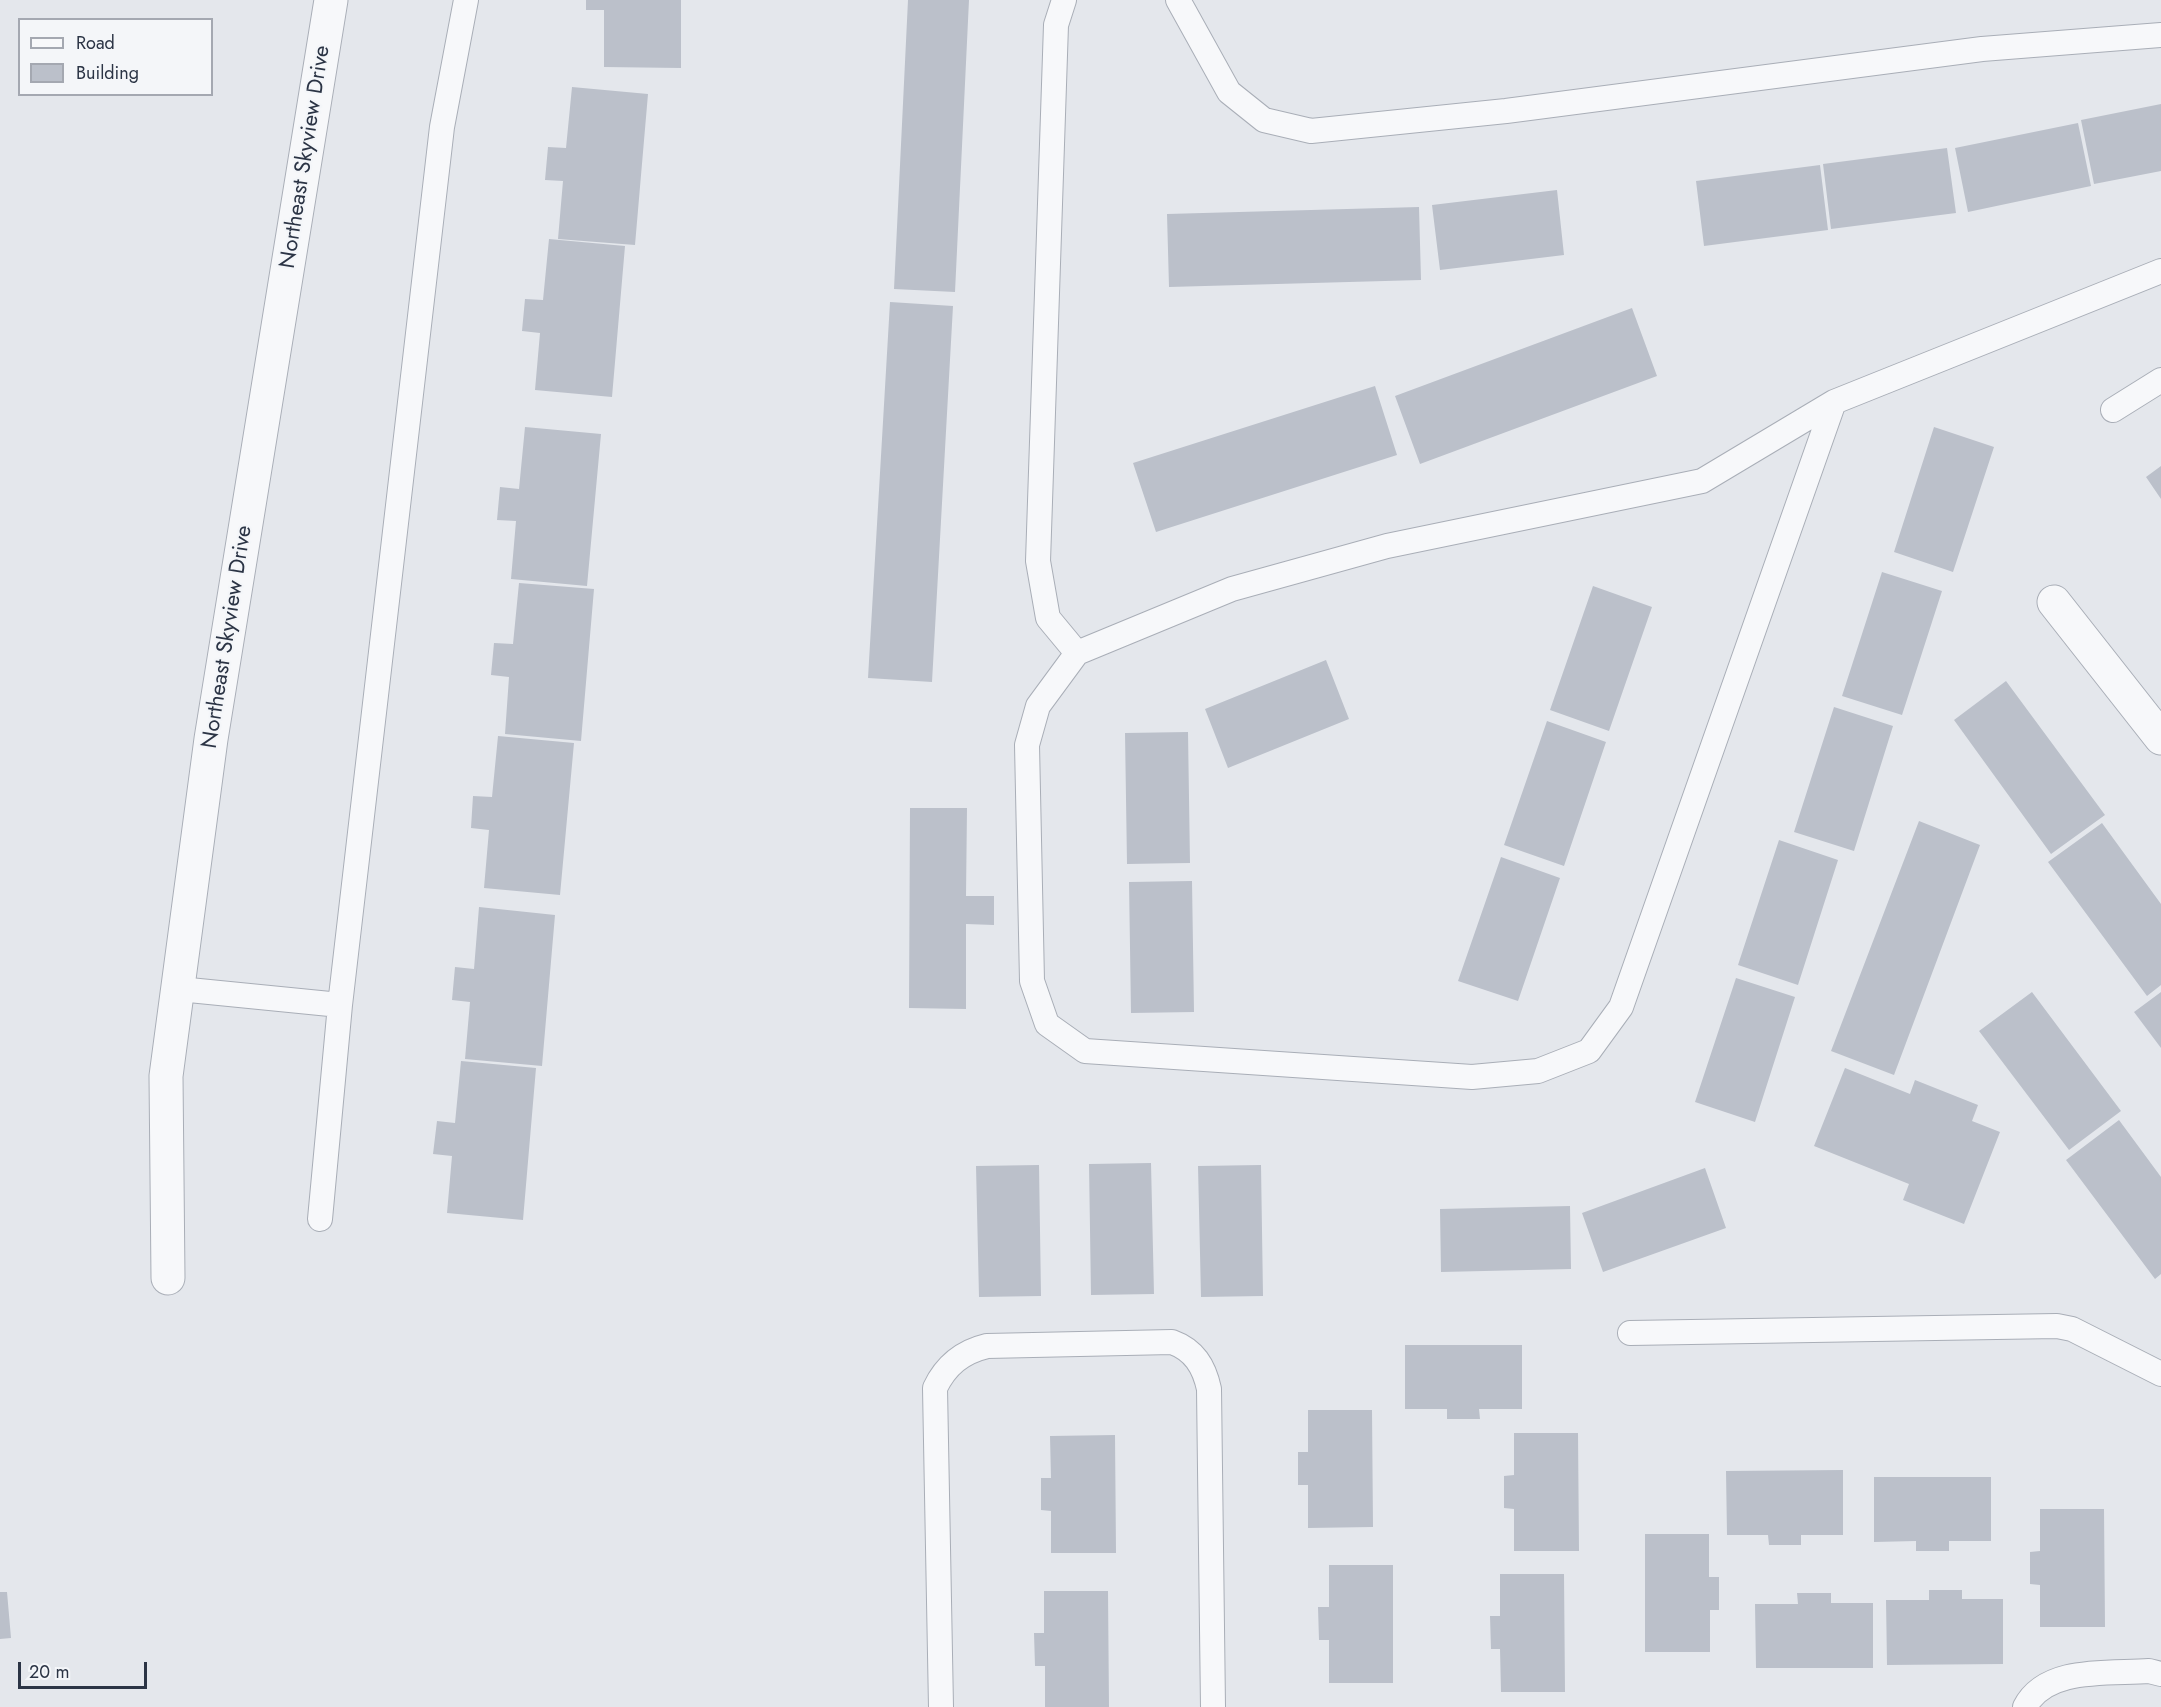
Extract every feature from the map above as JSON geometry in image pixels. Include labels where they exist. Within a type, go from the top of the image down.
[{"type":"street","name":"Northeast Skyview Drive","points":[[168,1278],[166,1076],[211,739],[331,0]]},
{"type":"street","points":[[2054,602],[2161,738]]},
{"type":"lane","points":[[320,1219],[340,1005],[442,127],[466,0]]},
{"type":"lane","points":[[1064,0],[1056,24],[1038,561],[1047,618],[1077,653]]},
{"type":"lane","points":[[1178,0],[1229,92],[1264,120],[1311,130],[1506,111],[1982,50],[2161,35]]},
{"type":"lane","points":[[1834,402],[1622,1007],[1589,1051],[1538,1071],[1472,1077],[1085,1051],[1047,1024],[1032,981],[1027,745],[1038,705],[1077,653],[1232,589],[1387,546],[1702,481],[1834,402],[2161,271]]},
{"type":"lane","points":[[2113,410],[2161,380]]},
{"type":"lane","points":[[179,989],[340,1005]]},
{"type":"lane","points":[[1630,1333],[2062,1326],[2161,1374]]},
{"type":"lane","points":[[941,1707],[935,1389],[942,1374],[962,1355],[987,1346],[1172,1342],[1186,1347],[1196,1358],[1206,1373],[1209,1389],[1213,1707]]},
{"type":"lane","points":[[2025,1707],[2033,1692],[2058,1678],[2149,1671],[2161,1674]]},
{"type":"building","points":[[586,0],[681,0],[681,68],[604,67],[604,10],[586,10]]},
{"type":"building","points":[[908,0],[969,0],[955,292],[894,289]]},
{"type":"building","points":[[572,87],[648,94],[635,245],[558,239],[563,181],[545,180],[548,147],[566,148]]},
{"type":"building","points":[[2161,104],[2161,171],[2094,184],[2081,120]]},
{"type":"building","points":[[2078,123],[2091,186],[1968,212],[1955,148]]},
{"type":"building","points":[[1947,148],[1956,213],[1831,229],[1823,164]]},
{"type":"building","points":[[1820,165],[1828,230],[1704,246],[1696,181]]},
{"type":"building","points":[[1557,190],[1564,255],[1440,270],[1432,205]]},
{"type":"building","points":[[1419,207],[1421,280],[1169,287],[1167,214]]},
{"type":"building","points":[[549,239],[625,246],[612,397],[535,390],[540,333],[522,331],[525,299],[543,300]]},
{"type":"building","points":[[890,302],[953,306],[932,682],[868,678]]},
{"type":"building","points":[[1632,308],[1657,376],[1420,464],[1395,396]]},
{"type":"building","points":[[1375,386],[1397,455],[1156,532],[1133,463]]},
{"type":"building","points":[[525,427],[601,434],[587,586],[511,579],[516,521],[497,520],[500,487],[519,489]]},
{"type":"building","points":[[1934,427],[1994,447],[1953,572],[1894,552]]},
{"type":"building","points":[[2161,466],[2161,499],[2146,477]]},
{"type":"building","points":[[1882,572],[1942,591],[1902,715],[1842,696]]},
{"type":"building","points":[[519,583],[594,589],[581,741],[505,734],[509,677],[491,675],[494,643],[513,644]]},
{"type":"building","points":[[1593,586],[1652,607],[1609,731],[1550,710]]},
{"type":"building","points":[[1326,660],[1349,719],[1228,768],[1205,709]]},
{"type":"building","points":[[2006,681],[2105,815],[2051,854],[1954,720]]},
{"type":"building","points":[[1834,707],[1893,726],[1854,851],[1794,832]]},
{"type":"building","points":[[1547,721],[1606,742],[1564,866],[1504,845]]},
{"type":"building","points":[[1188,732],[1190,863],[1127,864],[1125,733]]},
{"type":"building","points":[[498,736],[574,743],[560,895],[484,888],[489,830],[471,828],[473,796],[492,797]]},
{"type":"building","points":[[910,808],[967,808],[966,896],[994,896],[994,925],[966,924],[966,1009],[909,1008]]},
{"type":"building","points":[[1919,821],[1980,845],[1894,1075],[1831,1051]]},
{"type":"building","points":[[2102,823],[2161,904],[2161,985],[2147,996],[2048,862]]},
{"type":"building","points":[[1779,840],[1838,860],[1798,985],[1738,965]]},
{"type":"building","points":[[1501,857],[1560,878],[1518,1001],[1458,981]]},
{"type":"building","points":[[1192,881],[1194,1012],[1131,1013],[1129,882]]},
{"type":"building","points":[[479,907],[555,915],[542,1066],[465,1059],[470,1002],[452,1000],[455,967],[474,969]]},
{"type":"building","points":[[1736,978],[1795,997],[1755,1122],[1695,1102]]},
{"type":"building","points":[[2032,992],[2121,1111],[2069,1150],[1979,1031]]},
{"type":"building","points":[[2161,992],[2161,1048],[2134,1012]]},
{"type":"building","points":[[461,1061],[536,1068],[523,1220],[447,1213],[452,1156],[433,1154],[437,1121],[455,1123]]},
{"type":"building","points":[[1845,1068],[1910,1094],[1915,1080],[1978,1105],[1972,1121],[2000,1132],[1964,1224],[1903,1200],[1909,1184],[1814,1146]]},
{"type":"building","points":[[2119,1120],[2161,1177],[2161,1274],[2155,1279],[2066,1160]]},
{"type":"building","points":[[1151,1163],[1154,1294],[1091,1295],[1089,1164]]},
{"type":"building","points":[[1039,1165],[1041,1296],[979,1297],[976,1166]]},
{"type":"building","points":[[1261,1165],[1263,1296],[1201,1297],[1198,1166]]},
{"type":"building","points":[[1705,1168],[1726,1228],[1603,1272],[1582,1213]]},
{"type":"building","points":[[1570,1206],[1571,1269],[1441,1272],[1440,1209]]},
{"type":"building","points":[[1405,1345],[1522,1345],[1522,1409],[1479,1409],[1480,1419],[1447,1419],[1447,1409],[1405,1409]]},
{"type":"building","points":[[1308,1410],[1372,1410],[1373,1527],[1308,1528],[1308,1485],[1298,1485],[1298,1452],[1308,1452]]},
{"type":"building","points":[[1514,1433],[1578,1433],[1579,1551],[1514,1551],[1514,1509],[1504,1508],[1504,1476],[1514,1475]]},
{"type":"building","points":[[1115,1435],[1116,1553],[1051,1553],[1051,1511],[1041,1510],[1041,1478],[1051,1478],[1050,1436]]},
{"type":"building","points":[[1843,1470],[1843,1535],[1801,1535],[1801,1545],[1769,1545],[1768,1535],[1727,1535],[1726,1471]]},
{"type":"building","points":[[1874,1477],[1991,1477],[1991,1541],[1949,1541],[1949,1551],[1916,1551],[1916,1541],[1874,1542]]},
{"type":"building","points":[[2040,1509],[2104,1509],[2105,1627],[2040,1627],[2040,1585],[2030,1584],[2030,1552],[2040,1551]]},
{"type":"building","points":[[1645,1534],[1709,1534],[1709,1577],[1719,1577],[1719,1610],[1710,1610],[1710,1652],[1645,1652]]},
{"type":"building","points":[[1329,1565],[1393,1565],[1393,1683],[1329,1683],[1329,1640],[1319,1640],[1318,1607],[1329,1607]]},
{"type":"building","points":[[1500,1574],[1564,1574],[1565,1692],[1501,1692],[1500,1649],[1491,1649],[1490,1616],[1500,1616]]},
{"type":"building","points":[[1929,1590],[1962,1590],[1962,1599],[2003,1599],[2003,1664],[1887,1665],[1886,1600],[1929,1600]]},
{"type":"building","points":[[1044,1591],[1108,1591],[1109,1707],[1045,1707],[1045,1666],[1035,1666],[1034,1633],[1044,1633]]},
{"type":"building","points":[[0,1592],[7,1592],[11,1638],[0,1639]]},
{"type":"building","points":[[1797,1593],[1831,1593],[1831,1603],[1873,1603],[1873,1668],[1756,1668],[1755,1604],[1798,1604]]}]
